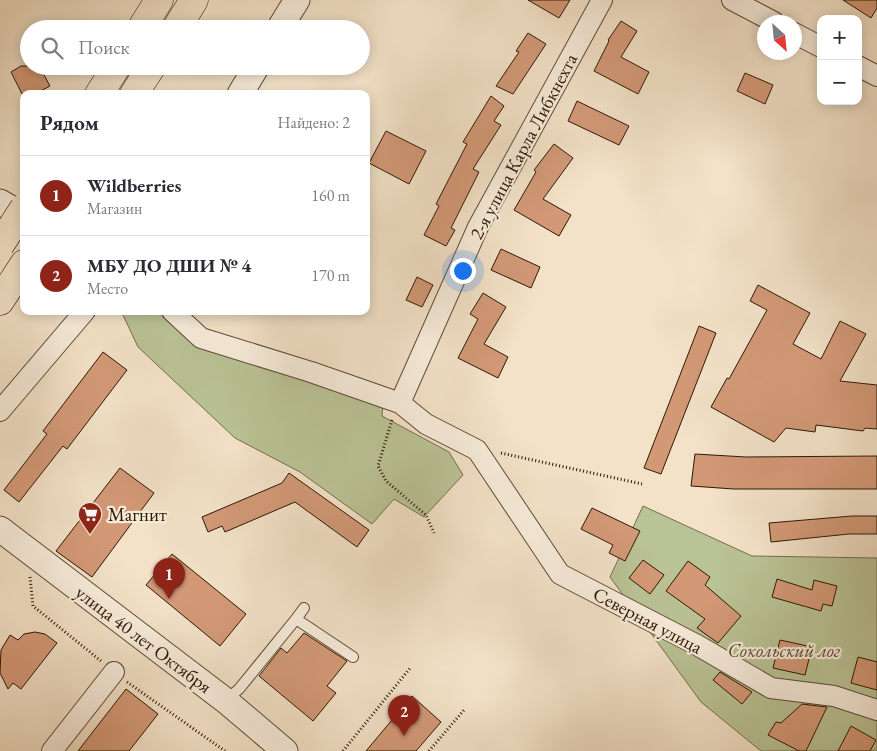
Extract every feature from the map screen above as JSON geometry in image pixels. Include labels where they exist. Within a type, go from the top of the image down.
[{"type":"main road","points":[[147,20],[159,0]]},
{"type":"main road","points":[[182,20],[194,0]]},
{"type":"main road","points":[[102,90],[111,75]]},
{"type":"main road","points":[[137,90],[146,75]]},
{"type":"main road","points":[[0,245],[20,214]]},
{"type":"main road","points":[[0,300],[20,270]]},
{"type":"street","points":[[285,20],[297,0]]},
{"type":"street","name":"2-я улица Карла Либкнехта","points":[[396,410],[478,228],[602,0]]},
{"type":"street","points":[[732,0],[761,15]]},
{"type":"street","points":[[802,37],[817,45]]},
{"type":"street","points":[[862,68],[877,76]]},
{"type":"street","points":[[242,90],[251,75]]},
{"type":"street","points":[[0,202],[20,214]]},
{"type":"street","points":[[0,411],[82,315]]},
{"type":"street","points":[[176,315],[201,338],[311,372],[426,424],[477,450]]},
{"type":"street","name":"Северная улица","points":[[477,450],[560,574],[697,644],[771,688],[834,696],[877,710]]},
{"type":"street","name":"улица 40 лет Октября","points":[[0,529],[226,701],[285,751]]},
{"type":"street","points":[[52,751],[114,672]]},
{"type":"lane","points":[[226,701],[239,689],[304,608]]},
{"type":"lane","points":[[296,619],[353,657]]},
{"type":"path","points":[[396,410],[378,466],[386,481],[426,515],[434,533]]},
{"type":"path","points":[[477,450],[512,455],[642,484]]},
{"type":"path","points":[[343,751],[411,666]]},
{"type":"path","points":[[430,751],[464,710]]},
{"type":"green space","points":[[123,315],[165,315],[198,344],[383,403],[382,416],[449,452],[463,475],[424,517],[394,499],[372,524],[300,472],[235,438],[138,347]]},
{"type":"green space","name":"Сокольский лог","points":[[643,506],[752,556],[877,558],[877,751],[761,751],[701,702],[610,577]]},
{"type":"building","points":[[528,0],[570,0],[559,18]]},
{"type":"building","points":[[843,0],[877,0],[877,8],[871,18]]},
{"type":"building","points":[[621,21],[637,31],[621,57],[649,72],[638,94],[594,71],[608,40]]},
{"type":"building","points":[[528,33],[546,44],[513,94],[496,86],[519,52],[516,51]]},
{"type":"building","points":[[20,67],[20,75],[44,75],[50,86],[42,90],[20,90],[11,72]]},
{"type":"building","points":[[745,73],[773,85],[765,104],[737,91]]},
{"type":"building","points":[[491,96],[504,106],[494,121],[501,125],[473,169],[479,172],[451,228],[455,230],[446,246],[424,235],[439,206],[436,204],[467,144],[463,142]]},
{"type":"building","points":[[577,101],[629,126],[619,145],[568,121]]},
{"type":"building","points":[[386,131],[426,151],[409,184],[370,164]]},
{"type":"building","points":[[554,144],[573,158],[543,199],[571,215],[559,236],[514,210],[536,172],[534,170]]},
{"type":"building","points":[[501,249],[540,267],[531,288],[491,270]]},
{"type":"building","points":[[417,277],[433,285],[422,307],[406,300]]},
{"type":"building","points":[[758,285],[810,313],[793,344],[821,359],[840,321],[866,334],[840,381],[877,385],[877,429],[865,428],[863,431],[816,425],[815,432],[786,428],[774,442],[711,407],[727,378],[729,379],[767,310],[750,301]]},
{"type":"building","points":[[483,293],[506,307],[484,344],[508,357],[498,378],[458,358],[478,319],[470,314]]},
{"type":"building","points":[[699,326],[716,333],[661,474],[644,468]]},
{"type":"building","points":[[103,352],[127,370],[67,449],[63,446],[19,502],[4,490],[47,434],[43,431]]},
{"type":"building","points":[[695,454],[746,457],[877,456],[877,489],[734,489],[691,486]]},
{"type":"building","points":[[120,468],[154,493],[92,577],[56,551]]},
{"type":"building","points":[[289,473],[369,530],[357,547],[295,502],[225,532],[222,526],[208,532],[202,517],[282,483]]},
{"type":"building","points":[[592,508],[640,531],[625,561],[609,553],[613,545],[581,529]]},
{"type":"building","points":[[852,516],[877,516],[877,534],[849,534],[771,542],[769,523]]},
{"type":"building","points":[[172,554],[246,614],[220,646],[146,585]]},
{"type":"building","points":[[643,560],[664,575],[650,594],[629,578]]},
{"type":"building","points":[[688,561],[710,577],[705,585],[741,616],[718,643],[697,628],[705,619],[666,591]]},
{"type":"building","points":[[777,579],[812,590],[814,580],[837,586],[832,606],[823,604],[821,611],[772,597]]},
{"type":"building","points":[[35,632],[45,634],[57,643],[21,689],[13,683],[8,689],[0,673],[1,650],[10,635],[18,640],[24,634]]},
{"type":"building","points":[[304,633],[347,661],[327,686],[336,693],[313,721],[259,676],[281,648],[287,653]]},
{"type":"building","points":[[780,640],[812,647],[805,675],[773,668]]},
{"type":"building","points":[[858,657],[877,662],[877,690],[851,683]]},
{"type":"building","points":[[720,672],[752,692],[742,704],[713,680]]},
{"type":"building","points":[[126,689],[158,714],[129,751],[78,751]]},
{"type":"building","points":[[412,696],[441,722],[416,751],[366,751]]},
{"type":"building","points":[[802,704],[827,707],[806,751],[799,751],[768,735],[776,722],[781,723]]},
{"type":"building","points":[[851,726],[876,740],[870,751],[838,751]]},
{"type":"place","name":"Магнит","points":[[90,535]]},
{"type":"place","name":"Wildberries","points":[[169,599]]},
{"type":"place","name":"МБУ ДО ДШИ № 4","points":[[404,736]]}]
